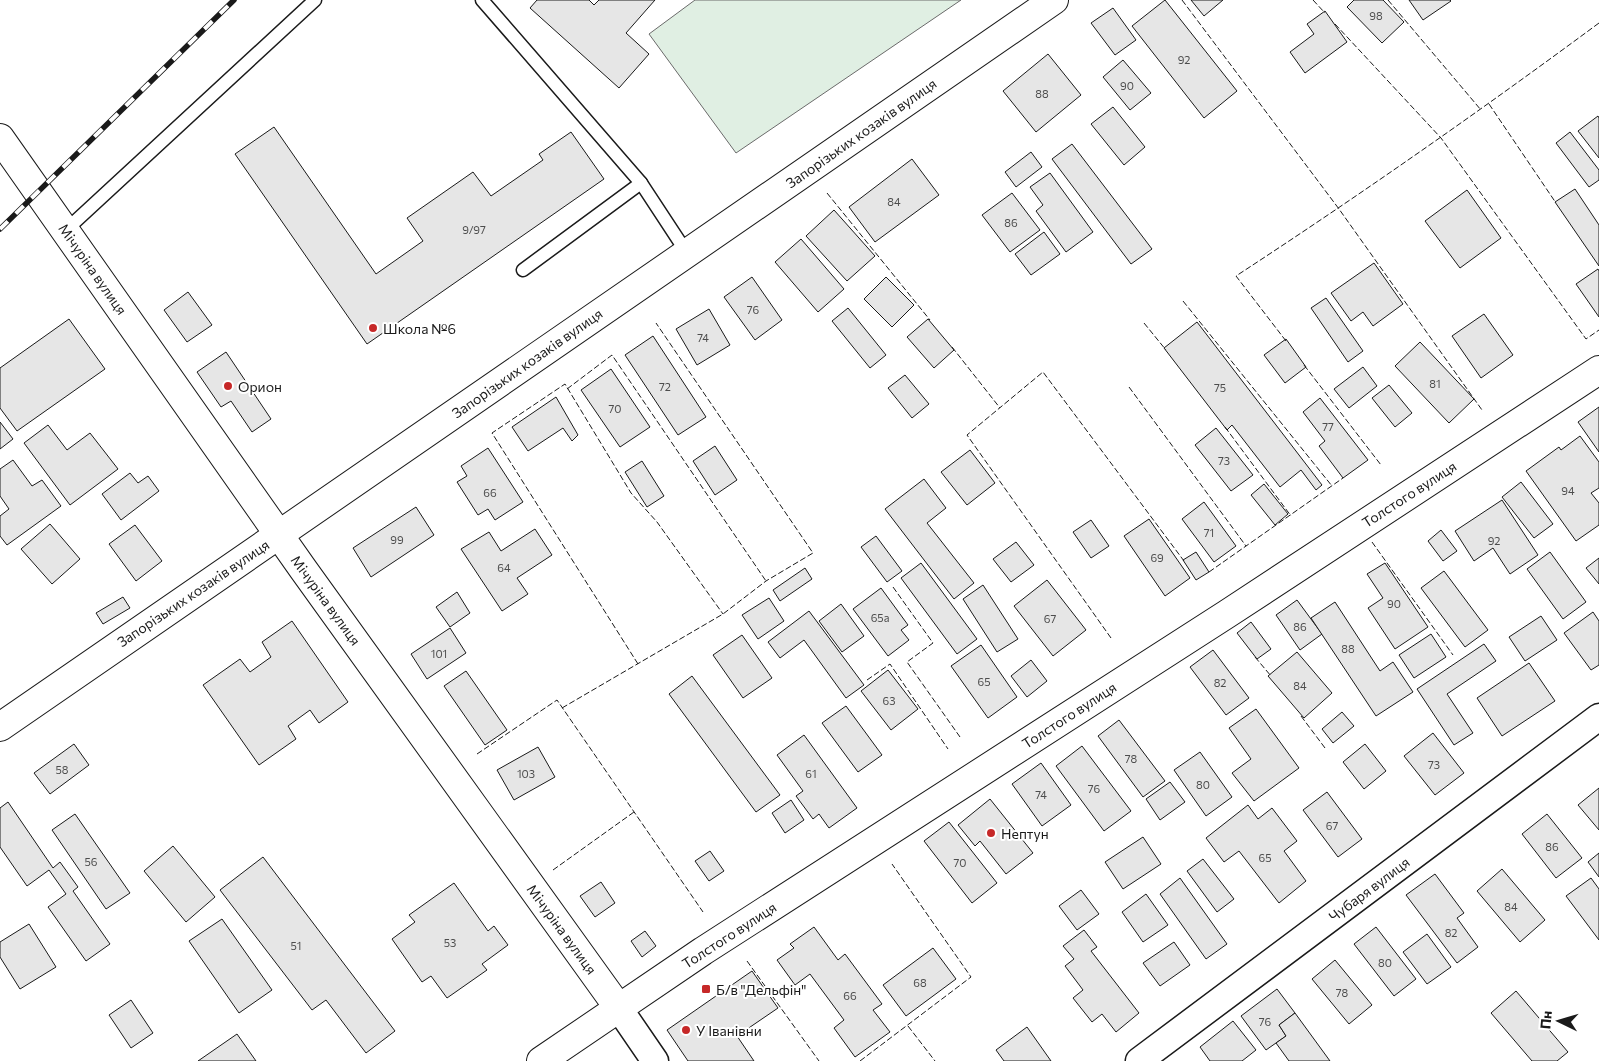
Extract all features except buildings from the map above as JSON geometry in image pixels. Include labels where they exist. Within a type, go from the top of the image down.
[{"type":"main road","name":"Запорізьких козаків вулиця","points":[[0,726],[1054,0]]},
{"type":"main road","name":"Мічуріна вулиця","points":[[0,138],[279,534],[618,1007]]},
{"type":"main road","name":"Толстого вулиця","points":[[541,1061],[618,1007],[1599,370]]},
{"type":"street","name":"Чубаря вулиця","points":[[1138,1061],[1599,717]]},
{"type":"street","name":"Мічуріна вулиця","points":[[618,1007],[656,1061]]},
{"type":"lane","points":[[66,230],[314,0]]},
{"type":"lane","points":[[482,0],[641,183],[686,253]]},
{"type":"lane","points":[[523,270],[641,183]]},
{"type":"green space","points":[[695,0],[961,0],[736,153],[649,34]]},
{"type":"railway","points":[[0,229],[234,0]]},
{"type":"fence","points":[[1182,0],[1339,209],[1482,410]]},
{"type":"fence","points":[[1313,0],[1325,13]]},
{"type":"fence","points":[[1388,0],[1481,110]]},
{"type":"fence","points":[[1286,341],[1236,276],[1419,152],[1599,23]]},
{"type":"fence","points":[[1335,24],[1441,138],[1586,339],[1599,330]]},
{"type":"fence","points":[[1489,104],[1556,203]]},
{"type":"fence","points":[[827,193],[930,320]]},
{"type":"fence","points":[[1183,301],[1332,486]]},
{"type":"fence","points":[[562,708],[723,614],[766,581],[813,553],[656,323]]},
{"type":"fence","points":[[1144,323],[1166,350]]},
{"type":"fence","points":[[952,347],[1000,408]]},
{"type":"fence","points":[[567,389],[612,355],[766,581]]},
{"type":"fence","points":[[1304,365],[1381,465]]},
{"type":"fence","points":[[1111,638],[967,435],[1043,372],[1184,561]]},
{"type":"fence","points":[[638,664],[492,433],[565,384],[631,493],[657,522],[723,614]]},
{"type":"fence","points":[[1129,387],[1246,546]]},
{"type":"fence","points":[[1225,427],[1291,516]]},
{"type":"fence","points":[[1209,572],[1343,478]]},
{"type":"fence","points":[[1372,542],[1453,655]]},
{"type":"fence","points":[[893,587],[933,643],[907,662],[960,737]]},
{"type":"fence","points":[[1255,657],[1271,676]]},
{"type":"fence","points":[[867,680],[890,664],[948,749]]},
{"type":"fence","points":[[477,754],[557,700],[703,912]]},
{"type":"fence","points":[[1301,716],[1325,748]]},
{"type":"fence","points":[[553,870],[634,812]]},
{"type":"fence","points":[[860,1061],[971,977],[892,864]]},
{"type":"fence","points":[[747,961],[819,1061]]},
{"type":"fence","points":[[908,1026],[935,1061]]},
{"type":"place","name":"Школа №6","points":[[373,328]]},
{"type":"place","name":"Орион","points":[[228,386]]},
{"type":"place","name":"Нептун","points":[[991,833]]},
{"type":"place","name":"Б/в \"Дельфін\"","points":[[706,989]]},
{"type":"place","name":"У Іванівни","points":[[686,1030]]}]
